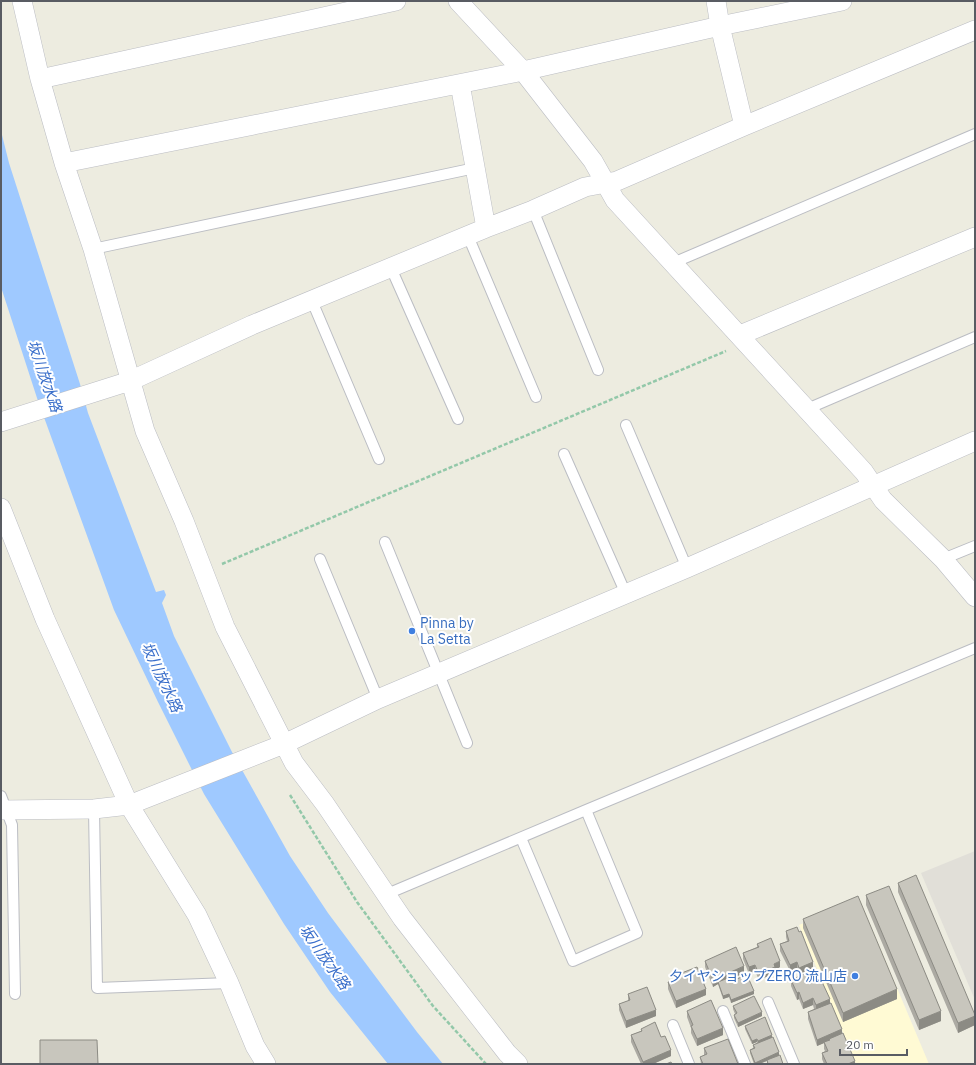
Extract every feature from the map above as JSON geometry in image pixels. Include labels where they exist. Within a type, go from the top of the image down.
[{"type":"street","points":[[22,1],[40,79],[64,163],[93,249],[145,431],[184,521],[225,627],[294,763],[325,804],[407,924],[507,1053],[518,1064]]},
{"type":"street","points":[[40,79],[396,1]]},
{"type":"street","points":[[458,1],[523,71],[593,161],[615,200],[864,472],[872,486],[883,500],[943,559],[975,597]]},
{"type":"street","points":[[716,1],[720,26],[744,126]]},
{"type":"street","points":[[64,163],[523,71],[720,26],[842,1]]},
{"type":"street","points":[[1,422],[130,381],[252,325],[312,300],[533,210],[585,187],[607,184],[628,176],[975,30]]},
{"type":"street","points":[[460,84],[486,228]]},
{"type":"street","points":[[743,339],[975,237]]},
{"type":"street","points":[[3,805],[94,809],[129,805],[284,744],[439,673],[687,568],[975,441]]},
{"type":"street","points":[[1,508],[44,620],[129,805],[197,915],[229,983],[255,1046],[266,1064]]},
{"type":"lane","points":[[673,263],[975,134]]},
{"type":"lane","points":[[93,249],[475,168]]},
{"type":"lane","points":[[533,210],[598,370]]},
{"type":"lane","points":[[468,236],[536,397]]},
{"type":"lane","points":[[391,268],[458,418]]},
{"type":"lane","points":[[312,300],[379,459]]},
{"type":"lane","points":[[807,409],[975,337]]},
{"type":"lane","points":[[626,425],[687,568]]},
{"type":"lane","points":[[564,454],[626,594]]},
{"type":"lane","points":[[385,542],[467,743]]},
{"type":"lane","points":[[943,559],[975,546]]},
{"type":"lane","points":[[320,559],[378,700]]},
{"type":"lane","points":[[387,894],[975,648]]},
{"type":"lane","points":[[3,805],[12,825],[15,994]]},
{"type":"lane","points":[[94,809],[97,988],[229,983]]},
{"type":"lane","points":[[521,838],[573,961],[637,933],[586,810]]},
{"type":"lane","points":[[768,1002],[794,1064]]},
{"type":"lane","points":[[723,1012],[745,1064]]},
{"type":"lane","points":[[673,1025],[690,1064]]},
{"type":"path","points":[[204,572],[743,339]]},
{"type":"path","points":[[289,793],[357,902],[429,1000],[486,1064]]},
{"type":"shaded area","points":[[975,851],[975,1000],[921,873]]},
{"type":"shaded area","points":[[860,900],[929,1064],[856,1064],[799,925]]},
{"type":"water","name":"坂川放水路","points":[[1,131],[9,163],[88,413],[156,592],[164,590],[166,595],[162,603],[174,636],[232,752],[290,856],[328,913],[417,1032],[443,1064],[388,1064],[330,992],[284,924],[204,794],[114,610],[37,398],[1,287]]},
{"type":"building","points":[[916,875],[975,1015],[958,1023],[898,883]]},
{"type":"building","points":[[889,886],[941,1011],[919,1020],[866,895]]},
{"type":"building","points":[[858,896],[897,989],[843,1013],[803,919]]},
{"type":"building","points":[[797,927],[799,932],[801,931],[813,962],[799,968],[797,962],[790,965],[780,944],[789,941],[786,931]]},
{"type":"building","points":[[771,938],[780,961],[774,964],[775,967],[759,974],[755,965],[749,967],[743,953],[759,947],[757,944]]},
{"type":"building","points":[[736,947],[744,966],[713,980],[705,961]]},
{"type":"building","points":[[697,967],[706,989],[676,1001],[668,982],[675,979],[674,976]]},
{"type":"building","points":[[816,969],[830,999],[816,1005],[813,998],[803,1003],[799,992],[797,993],[791,980]]},
{"type":"building","points":[[747,975],[754,991],[731,1000],[729,994],[723,996],[718,982],[733,976],[734,980]]},
{"type":"building","points":[[647,987],[656,1010],[626,1021],[619,1004],[630,1000],[628,994]]},
{"type":"building","points":[[754,996],[762,1012],[738,1023],[734,1015],[737,1013],[733,1006]]},
{"type":"building","points":[[711,1000],[723,1028],[697,1039],[691,1026],[693,1025],[687,1011]]},
{"type":"building","points":[[831,1003],[842,1029],[817,1040],[808,1012]]},
{"type":"building","points":[[765,1017],[772,1035],[758,1041],[757,1039],[752,1041],[745,1026]]},
{"type":"building","points":[[655,1022],[661,1037],[665,1036],[671,1050],[643,1062],[631,1035],[642,1031],[641,1029]]},
{"type":"building","points":[[843,1033],[855,1061],[848,1064],[827,1064],[822,1053],[828,1051],[824,1042]]},
{"type":"building","points":[[773,1037],[779,1052],[755,1063],[750,1050],[755,1048],[753,1045]]},
{"type":"building","points":[[728,1039],[738,1064],[703,1064],[700,1057],[707,1054],[704,1048]]},
{"type":"building","points":[[40,1040],[97,1040],[98,1064],[40,1064]]},
{"type":"building","points":[[780,1055],[783,1064],[768,1064],[767,1060]]},
{"type":"place","name":"Pinna by La Setta","points":[[412,631]]},
{"type":"place","name":"夕イヤショップZERO 流山店","points":[[855,976]]}]
